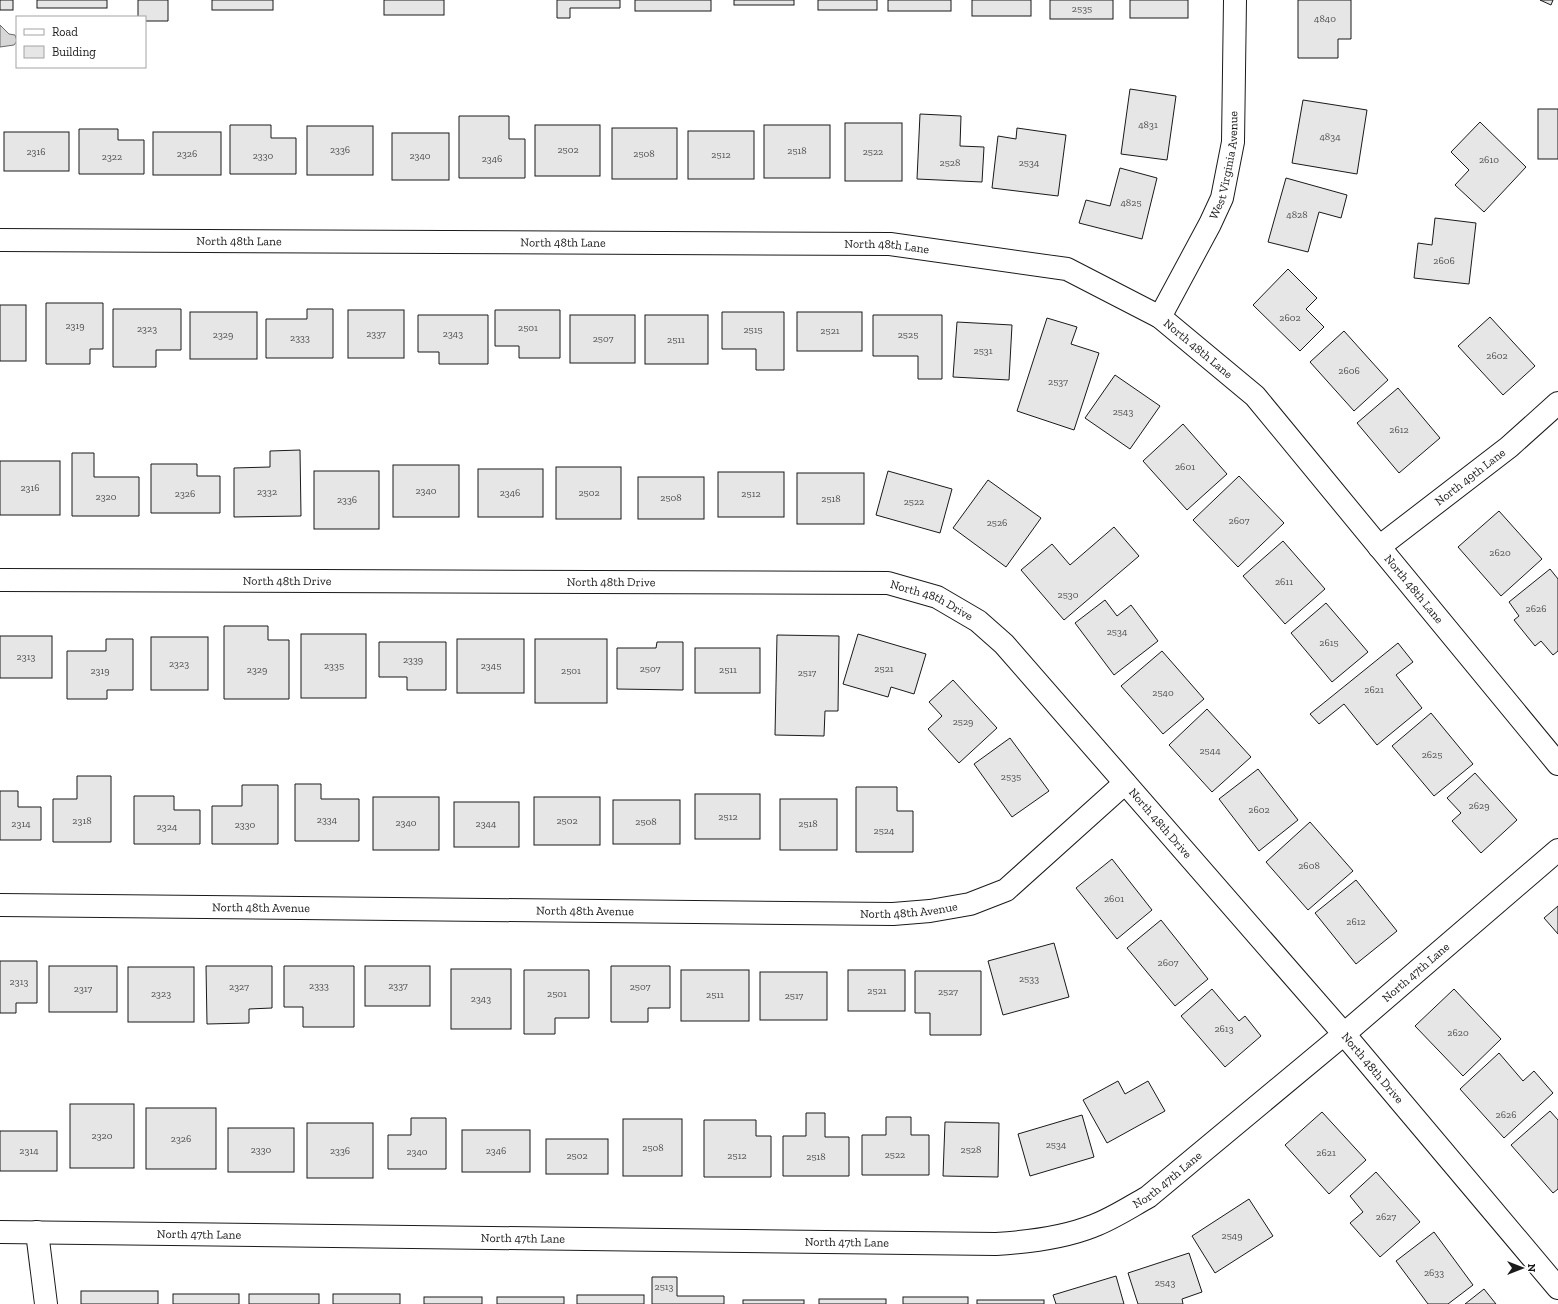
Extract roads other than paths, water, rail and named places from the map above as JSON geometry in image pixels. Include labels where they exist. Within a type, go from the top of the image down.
[{"type":"street","name":"West Virginia Avenue","points":[[1160,317],[1210,224],[1222,198],[1233,142],[1235,0]]},
{"type":"street","name":"North 48th Lane","points":[[0,240],[890,244],[1067,270],[1160,317],[1256,396],[1558,764]]},
{"type":"street","name":"North 49th Lane","points":[[1379,547],[1509,446],[1558,403]]},
{"type":"street","name":"North 48th Drive","points":[[0,580],[888,583],[937,596],[978,621],[1004,644],[1344,1034],[1558,1288]]},
{"type":"street","name":"North 48th Avenue","points":[[0,905],[877,913],[930,911],[970,904],[1006,890],[1125,783]]},
{"type":"street","name":"North 47th Lane","points":[[0,1232],[996,1244],[1030,1242],[1092,1227],[1148,1197],[1344,1034],[1558,850]]},
{"type":"street","points":[[37,1232],[46,1304]]}]
